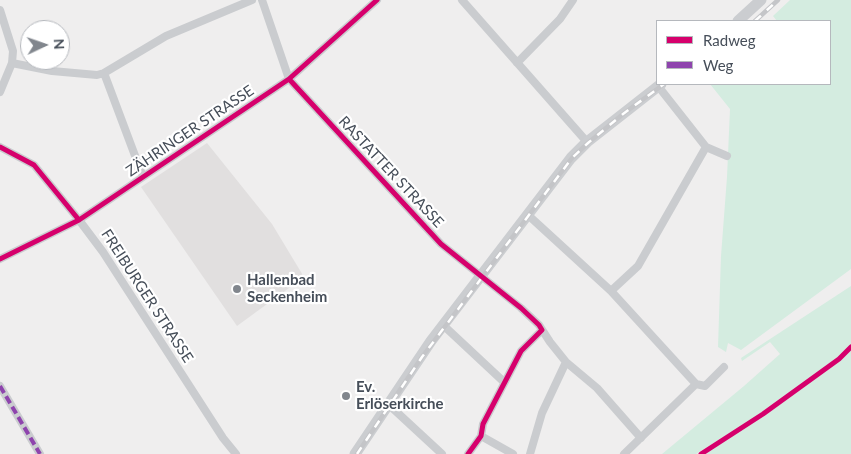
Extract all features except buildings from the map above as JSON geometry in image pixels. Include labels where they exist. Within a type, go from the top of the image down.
[{"type":"main road","points":[[739,20],[761,0]]},
{"type":"main road","points":[[355,454],[443,325],[571,158],[586,142],[660,85]]},
{"type":"street","points":[[12,63],[52,71],[97,75],[104,73],[166,36],[252,0]]},
{"type":"street","name":"RASTATTER STRASSE","points":[[262,0],[289,80],[441,244],[522,308],[539,325],[566,362],[597,388],[641,438]]},
{"type":"street","name":"ZÄHRINGER STRASSE","points":[[0,259],[79,220],[289,80],[377,0]]},
{"type":"street","points":[[462,0],[586,142]]},
{"type":"street","points":[[517,63],[560,19],[573,0]]},
{"type":"street","points":[[0,10],[13,51],[12,63],[0,92]]},
{"type":"street","points":[[104,73],[143,177]]},
{"type":"street","points":[[660,85],[706,147],[727,156]]},
{"type":"street","name":"FREIBURGER STRASSE","points":[[0,147],[34,165],[79,220],[103,252],[223,438],[236,454]]},
{"type":"street","points":[[611,291],[638,266],[706,147]]},
{"type":"street","points":[[528,215],[611,291],[696,384],[706,386],[724,367]]},
{"type":"street","points":[[443,325],[504,382]]},
{"type":"street","points":[[468,454],[481,436],[483,424],[521,351],[542,330]]},
{"type":"street","points":[[530,454],[542,413],[566,362]]},
{"type":"street","points":[[624,454],[696,384]]},
{"type":"street","points":[[0,386],[40,454]]},
{"type":"street","points":[[388,404],[442,454]]},
{"type":"street","points":[[481,436],[513,454]]},
{"type":"shaded area","points":[[207,143],[272,224],[304,277],[237,326],[141,187]]},
{"type":"green space","points":[[790,0],[851,0],[851,269],[741,350],[728,343],[726,352],[718,347],[721,256],[730,109],[711,85],[831,85],[831,20],[776,20],[773,16]]},
{"type":"green space","points":[[851,286],[851,345],[838,357],[764,412],[696,454],[662,454],[780,354],[770,342],[742,361],[741,358]]},
{"type":"green space","points":[[851,349],[851,454],[704,454],[765,415],[840,360]]},
{"type":"railway","points":[[756,20],[778,0]]},
{"type":"railway","points":[[357,454],[422,357],[572,158],[623,114],[663,85]]},
{"type":"marked path","points":[[0,386],[40,454]]},
{"type":"cycle path","points":[[0,259],[79,220],[289,79],[377,0]]},
{"type":"cycle path","points":[[289,79],[441,244],[521,308],[542,330],[521,351],[483,424],[481,436],[468,454]]},
{"type":"cycle path","points":[[0,147],[34,165],[79,220]]},
{"type":"cycle path","points":[[701,454],[763,414],[839,359],[851,347]]},
{"type":"place","name":"Hallenbad Seckenheim","points":[[237,289]]},
{"type":"place","name":"Ev. Erlöserkirche","points":[[346,396]]}]
